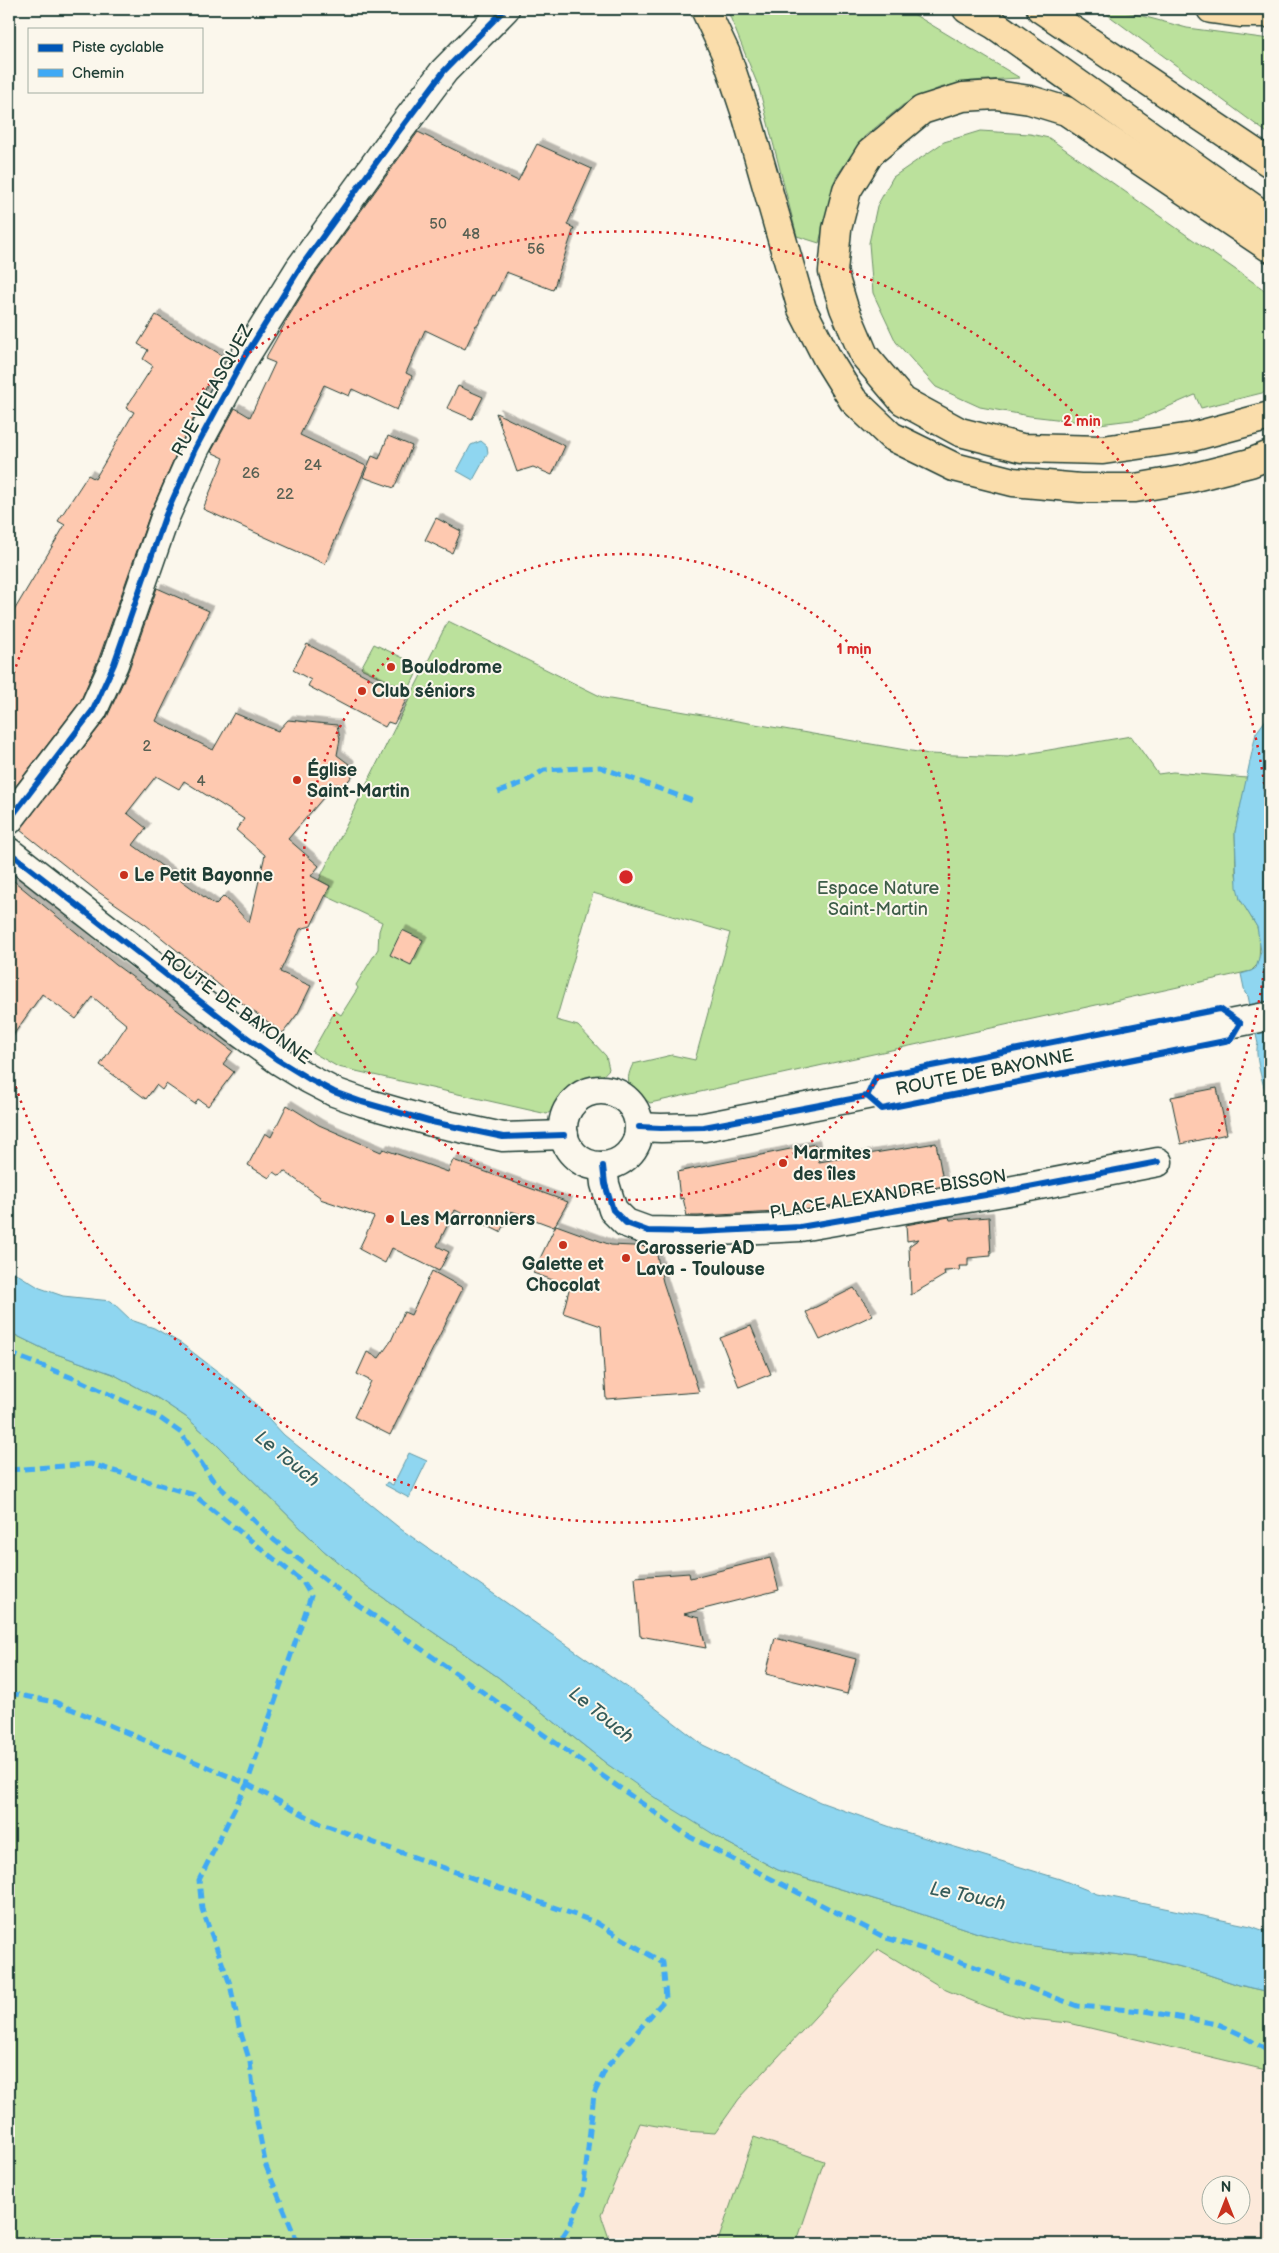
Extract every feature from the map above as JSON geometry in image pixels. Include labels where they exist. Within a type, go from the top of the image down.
[{"type":"highway","points":[[705,9],[726,54],[744,108],[802,309],[827,358],[853,400],[891,436],[954,467],[1013,482],[1080,488],[1135,488],[1250,463],[1270,455]]},
{"type":"highway","points":[[967,9],[1003,30],[1270,220]]},
{"type":"highway","points":[[1041,9],[1270,163]]},
{"type":"highway","points":[[1211,9],[1240,13],[1270,13]]},
{"type":"highway","points":[[1270,248],[1066,111],[1030,100],[996,95],[963,97],[922,110],[870,153],[847,190],[837,229],[833,272],[844,308],[864,355],[903,401],[960,432],[1022,448],[1103,450],[1192,437],[1270,416]]},
{"type":"street","name":"RUE VELASQUEZ","points":[[9,820],[93,710],[114,664],[165,517],[195,448],[249,350],[300,268],[399,131],[444,71],[504,9]]},
{"type":"street","name":"ROUTE DE BAYONNE","points":[[9,852],[242,1034],[278,1060],[334,1092],[432,1122],[503,1138],[564,1135]]},
{"type":"street","name":"ROUTE DE BAYONNE","points":[[640,1127],[704,1127],[1270,1016]]},
{"type":"street","points":[[600,1090],[612,1091],[626,1098],[636,1111],[640,1127],[635,1146],[629,1154],[612,1164],[603,1166],[589,1164],[578,1158],[569,1148],[564,1135],[566,1113],[571,1104],[580,1096],[600,1090]]},
{"type":"street","name":"PLACE ALEXANDRE BISSON","points":[[603,1166],[605,1184],[613,1210],[626,1223],[648,1231],[698,1232],[800,1227],[1003,1192],[1158,1162]]},
{"type":"shaded area","points":[[878,1949],[946,1990],[987,2007],[1022,2018],[1069,2023],[1270,2071],[1270,2244],[611,2244],[601,2215],[640,2123],[685,2131],[715,2133],[739,2099]]},
{"type":"green space","points":[[727,9],[905,9],[1020,78],[971,81],[939,88],[903,105],[864,137],[836,177],[819,243],[797,236],[759,88]]},
{"type":"green space","points":[[1100,9],[1116,9],[1187,28],[1270,39],[1270,135]]},
{"type":"green space","points":[[980,131],[1030,134],[1049,138],[1270,294],[1270,391],[1201,408],[1195,395],[1140,419],[1099,424],[1030,416],[980,407],[936,387],[896,342],[873,293],[869,243],[877,206],[893,177],[944,142]]},
{"type":"green space","name":"Espace Nature Saint-Martin","points":[[448,621],[604,698],[929,754],[1008,757],[1131,736],[1158,774],[1173,772],[1247,778],[1235,832],[1236,874],[1240,899],[1257,927],[1260,939],[1259,963],[1251,971],[650,1103],[634,1090],[629,1082],[628,1077],[633,1064],[672,1055],[695,1060],[730,933],[593,893],[556,1020],[578,1026],[606,1056],[609,1069],[600,1077],[578,1086],[547,1114],[338,1067],[312,1052],[335,1011],[341,1015],[358,988],[356,985],[378,949],[379,931],[382,922],[326,896],[330,886],[319,880]]},
{"type":"green space","name":"Boulodrome","points":[[374,644],[420,666],[408,691],[361,668]]},
{"type":"green space","points":[[9,1332],[48,1351],[113,1374],[159,1399],[186,1417],[212,1440],[323,1550],[368,1587],[498,1677],[607,1764],[726,1842],[778,1870],[978,1933],[1054,1950],[1095,1952],[1146,1958],[1270,1992],[1270,2071],[1069,2023],[1022,2018],[987,2007],[946,1990],[878,1949],[739,2099],[715,2133],[685,2131],[640,2123],[601,2215],[611,2244],[9,2244]]},
{"type":"green space","points":[[754,2137],[824,2161],[796,2244],[717,2244]]},
{"type":"water","points":[[481,441],[487,446],[488,453],[473,480],[457,471],[471,445]]},
{"type":"water","points":[[1270,714],[1270,1106],[1257,1057],[1258,1044],[1248,996],[1245,993],[1241,974],[1256,968],[1261,951],[1257,927],[1240,899],[1237,887],[1235,832],[1256,733]]},
{"type":"water","name":"Le Touch","points":[[9,1269],[40,1288],[63,1296],[111,1301],[131,1320],[154,1328],[182,1344],[243,1391],[284,1435],[402,1530],[644,1699],[703,1745],[820,1802],[899,1830],[1060,1879],[1097,1894],[1251,1926],[1270,1933],[1270,1992],[1146,1958],[1027,1946],[978,1933],[778,1870],[726,1842],[654,1797],[607,1764],[498,1677],[368,1587],[323,1550],[212,1440],[186,1417],[159,1399],[113,1374],[48,1351],[9,1332]]},
{"type":"water","points":[[409,1453],[427,1461],[409,1498],[385,1485],[387,1482],[393,1485]]},
{"type":"building","points":[[418,132],[518,181],[537,144],[592,169],[567,225],[574,228],[553,290],[506,272],[495,296],[493,295],[478,325],[476,325],[465,349],[425,330],[406,373],[412,376],[397,410],[352,389],[349,396],[324,385],[300,435],[366,466],[325,564],[203,509],[224,458],[211,452],[235,408],[250,417],[275,363],[265,359],[289,316],[313,277]]},
{"type":"building","points":[[156,315],[225,357],[204,391],[207,393],[181,443],[151,511],[99,658],[80,702],[9,795],[9,619],[65,525],[58,521],[88,475],[95,479],[134,412],[126,408],[153,366],[143,359],[148,350],[138,344]]},
{"type":"building","points":[[458,386],[483,397],[472,419],[447,408]]},
{"type":"building","points":[[496,413],[565,446],[552,475],[533,467],[517,472]]},
{"type":"building","points":[[388,436],[412,446],[394,488],[363,477],[372,456],[379,459]]},
{"type":"building","points":[[436,518],[461,531],[452,553],[425,540]]},
{"type":"building","points":[[157,588],[209,611],[156,721],[213,750],[234,713],[278,731],[288,720],[337,725],[340,739],[337,755],[349,764],[352,776],[345,785],[335,784],[288,839],[319,866],[311,876],[330,886],[311,926],[300,929],[280,972],[311,986],[298,1013],[283,1033],[235,998],[146,925],[97,891],[20,830],[107,717],[129,669]],"holes":[[[156,776],[179,789],[184,781],[244,819],[236,830],[265,855],[249,923],[224,896],[215,905],[133,845],[146,828],[127,813]]]},
{"type":"building","name":"Club séniors","points":[[307,644],[407,698],[394,724],[388,722],[385,727],[308,686],[311,680],[293,670]]},
{"type":"building","points":[[9,877],[116,965],[233,1051],[223,1064],[234,1072],[208,1106],[198,1099],[195,1104],[166,1084],[162,1090],[156,1085],[146,1099],[100,1065],[127,1025],[93,997],[76,1019],[42,994],[9,1041]]},
{"type":"building","points":[[402,930],[423,940],[411,965],[390,955]]},
{"type":"building","points":[[1217,1088],[1227,1134],[1181,1144],[1171,1097]]},
{"type":"building","points":[[287,1105],[319,1125],[381,1152],[383,1149],[448,1172],[453,1160],[568,1202],[554,1227],[511,1211],[500,1232],[455,1210],[437,1246],[449,1252],[439,1271],[392,1248],[385,1263],[359,1249],[374,1217],[320,1199],[320,1197],[284,1171],[280,1176],[274,1172],[269,1178],[248,1165],[265,1133],[271,1137]]},
{"type":"building","points":[[936,1143],[944,1186],[798,1211],[698,1216],[687,1216],[683,1198],[680,1199],[677,1172],[815,1144],[819,1162]]},
{"type":"building","points":[[949,1217],[950,1220],[989,1217],[991,1256],[968,1258],[968,1266],[959,1266],[960,1270],[944,1271],[945,1275],[911,1295],[909,1246],[919,1239],[907,1241],[906,1225]]},
{"type":"building","points":[[556,1225],[611,1245],[655,1247],[663,1282],[699,1392],[606,1399],[601,1326],[563,1313],[570,1286],[533,1273]]},
{"type":"building","points":[[432,1271],[463,1288],[390,1435],[354,1417],[371,1381],[357,1374],[367,1352],[379,1358],[391,1341],[404,1312],[411,1315]]},
{"type":"building","points":[[854,1288],[873,1315],[820,1340],[806,1312]]},
{"type":"building","points":[[751,1326],[771,1374],[739,1387],[720,1338]]},
{"type":"building","points":[[770,1558],[779,1590],[684,1614],[699,1618],[706,1648],[640,1636],[635,1577],[689,1573],[690,1578]]},
{"type":"building","points":[[775,1638],[856,1659],[847,1694],[766,1674]]},
{"type":"marked path","points":[[498,792],[525,782],[544,770],[600,767],[693,801]]},
{"type":"marked path","points":[[9,1353],[78,1380],[157,1416],[181,1433],[212,1479],[274,1540],[354,1602],[690,1837],[886,1938],[941,1954],[1077,2006],[1144,2011],[1218,2024],[1240,2034],[1270,2052]]},
{"type":"marked path","points":[[9,1470],[91,1464],[194,1495],[303,1582],[311,1596],[247,1784],[199,1880],[202,1909],[230,1984],[239,2027],[250,2062],[257,2122],[266,2166],[298,2244]]},
{"type":"marked path","points":[[9,1693],[55,1702],[247,1784],[319,1823],[595,1922],[663,1963],[666,1998],[606,2068],[594,2094],[583,2194],[570,2225],[558,2244]]},
{"type":"cycle path","points":[[9,820],[93,710],[114,664],[165,517],[195,449],[244,358],[300,268],[399,131],[444,71],[505,9]]},
{"type":"cycle path","points":[[9,852],[242,1034],[278,1060],[334,1092],[432,1122],[503,1137],[564,1135]]},
{"type":"cycle path","points":[[867,1096],[876,1077],[1220,1009],[1240,1023]]},
{"type":"cycle path","points":[[867,1096],[882,1109],[1230,1040],[1240,1023]]},
{"type":"cycle path","points":[[639,1127],[704,1127],[867,1096]]},
{"type":"cycle path","points":[[603,1166],[605,1184],[613,1210],[626,1223],[648,1231],[698,1232],[800,1227],[1003,1192],[1158,1162]]},
{"type":"place","name":"Boulodrome","points":[[391,667]]},
{"type":"place","name":"Club séniors","points":[[362,691]]},
{"type":"place","name":"Église Saint-Martin","points":[[297,780]]},
{"type":"place","name":"Le Petit Bayonne","points":[[124,875]]},
{"type":"place","name":"Marmites des îles","points":[[783,1163]]},
{"type":"place","name":"Les Marronniers","points":[[390,1219]]},
{"type":"place","name":"Galette et Chocolat","points":[[563,1245]]},
{"type":"place","name":"Carosserie AD Lava - Toulouse","points":[[626,1258]]}]
